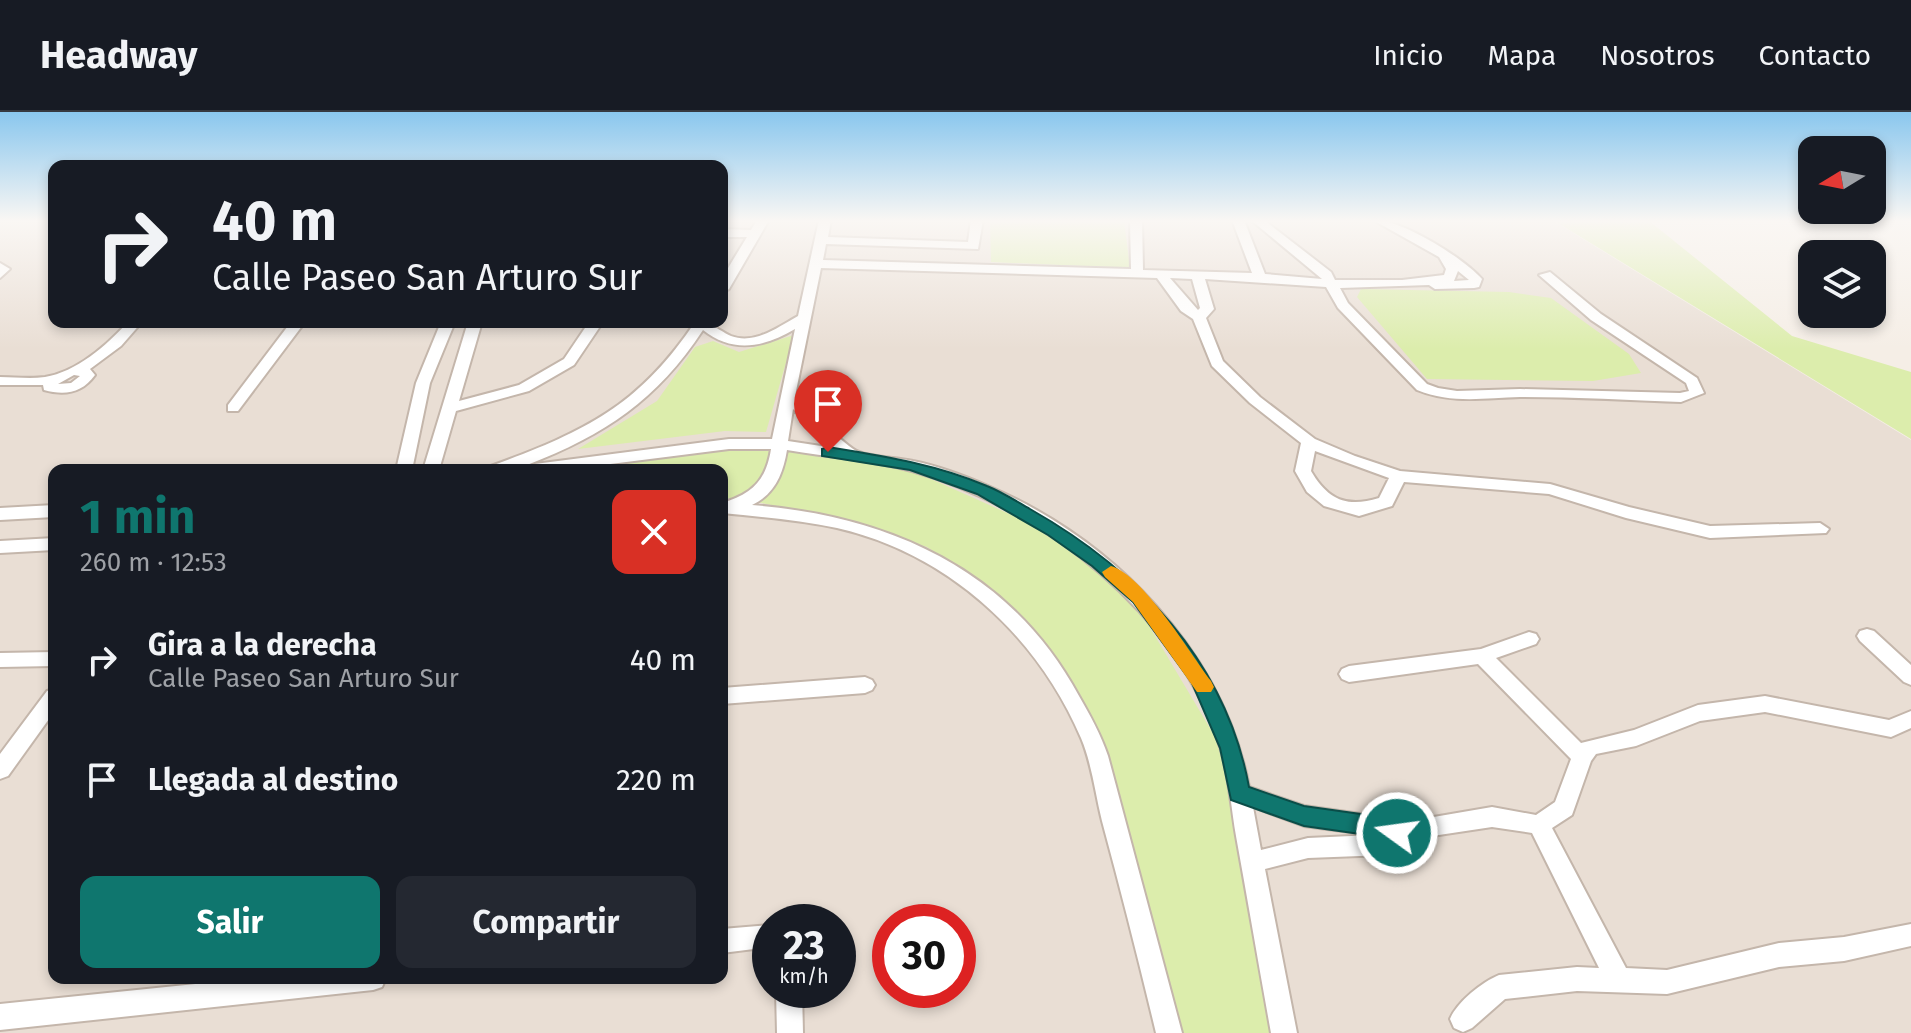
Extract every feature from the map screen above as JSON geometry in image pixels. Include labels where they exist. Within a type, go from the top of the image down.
[{"type":"street","points":[[973,269],[978,263]]},
{"type":"street","points":[[1137,263],[1137,274]]},
{"type":"street","points":[[1255,263],[1260,277]]},
{"type":"street","points":[[1311,263],[1326,275],[1343,305],[1422,387],[1446,394],[1681,398],[1697,393],[1692,381],[1596,317],[1545,275]]},
{"type":"street","points":[[1420,284],[1449,278],[1452,269],[1449,263]]},
{"type":"street","points":[[728,507],[747,502],[767,487],[777,466],[778,444],[815,264],[1260,277],[1328,283],[1474,284],[1476,279],[1471,272],[1457,263]]},
{"type":"street","points":[[0,267],[4,269],[0,274]]},
{"type":"street","points":[[1161,275],[1186,308],[1199,317],[1217,363],[1255,400],[1309,442],[1349,460],[1398,476],[1550,489],[1626,512],[1710,532],[1820,529]]},
{"type":"street","points":[[1198,276],[1207,309],[1199,317]]},
{"type":"street","points":[[708,328],[718,338],[734,343],[755,342],[774,338],[802,319]]},
{"type":"street","points":[[0,381],[51,381],[49,387],[58,390],[78,385],[88,375],[78,371],[116,343],[130,328]]},
{"type":"street","points":[[233,408],[293,328]]},
{"type":"street","points":[[405,464],[423,383],[446,328]]},
{"type":"street","points":[[433,464],[473,328]]},
{"type":"street","points":[[449,408],[524,388],[569,362],[592,328]]},
{"type":"street","points":[[512,464],[567,442],[612,419],[638,401],[675,365],[698,328]]},
{"type":"street","points":[[1635,396],[1660,387],[1674,368]]},
{"type":"street","points":[[788,397],[852,456]]},
{"type":"street","points":[[1309,442],[1303,471],[1313,488],[1330,502],[1359,510],[1386,502],[1398,476]]},
{"type":"street","points":[[571,464],[729,444],[778,444],[913,466],[983,490],[1055,530],[1109,570],[1139,597],[1201,680],[1231,748],[1284,1033]]},
{"type":"street","points":[[728,509],[820,517],[905,543],[960,572],[1006,612],[1053,669],[1090,736],[1169,1033]]},
{"type":"street","points":[[0,514],[48,511]]},
{"type":"street","points":[[0,547],[48,544]]},
{"type":"street","points":[[1867,636],[1911,677]]},
{"type":"street","points":[[1349,674],[1482,656],[1529,639]]},
{"type":"street","points":[[1482,656],[1582,757]]},
{"type":"street","points":[[0,660],[48,659]]},
{"type":"street","points":[[728,696],[865,685]]},
{"type":"street","points":[[1253,862],[1374,835],[1410,834],[1492,817],[1539,825],[1564,808],[1582,757],[1590,747],[1636,738],[1698,713],[1765,704],[1891,729],[1911,719]]},
{"type":"street","points":[[0,770],[48,705]]},
{"type":"street","points":[[1239,793],[1304,816],[1374,835]]},
{"type":"street","points":[[1304,816],[1308,848]]},
{"type":"street","points":[[1539,825],[1619,980]]},
{"type":"street","points":[[1463,1019],[1499,987],[1577,979],[1667,982],[1779,955],[1844,949],[1911,935]]},
{"type":"street","points":[[728,940],[752,938]]},
{"type":"street","points":[[0,1017],[316,984]]},
{"type":"street","points":[[789,1008],[790,1033]]},
{"type":"shaded area","points":[[0,263],[48,263],[48,328],[728,328],[728,263],[1622,263],[1911,440],[1911,1033],[0,1033]]},
{"type":"green space","points":[[1014,263],[1129,263],[1130,268]]},
{"type":"green space","points":[[1623,263],[1701,263],[1792,336],[1911,372],[1911,439]]},
{"type":"green space","points":[[1361,289],[1509,292],[1551,298],[1629,354],[1641,373],[1593,381],[1427,379],[1357,297]]},
{"type":"green space","points":[[794,335],[766,432],[725,431],[578,449],[657,401],[695,347],[713,341],[739,352]]},
{"type":"green space","points":[[734,448],[792,449],[911,470],[1052,533],[1136,604],[1220,745],[1239,823],[1273,1033],[1175,1033],[1102,747],[1061,668],[1009,606],[927,547],[833,518],[738,498],[728,499],[728,464],[597,464]]},
{"type":"slow traffic","points":[[1111,572],[1139,597],[1204,687]]},
{"type":"route","points":[[828,452],[913,466],[983,490],[1055,530],[1099,562],[1139,597],[1201,680],[1231,748],[1239,793],[1304,816],[1396,829],[1397,833]]}]
